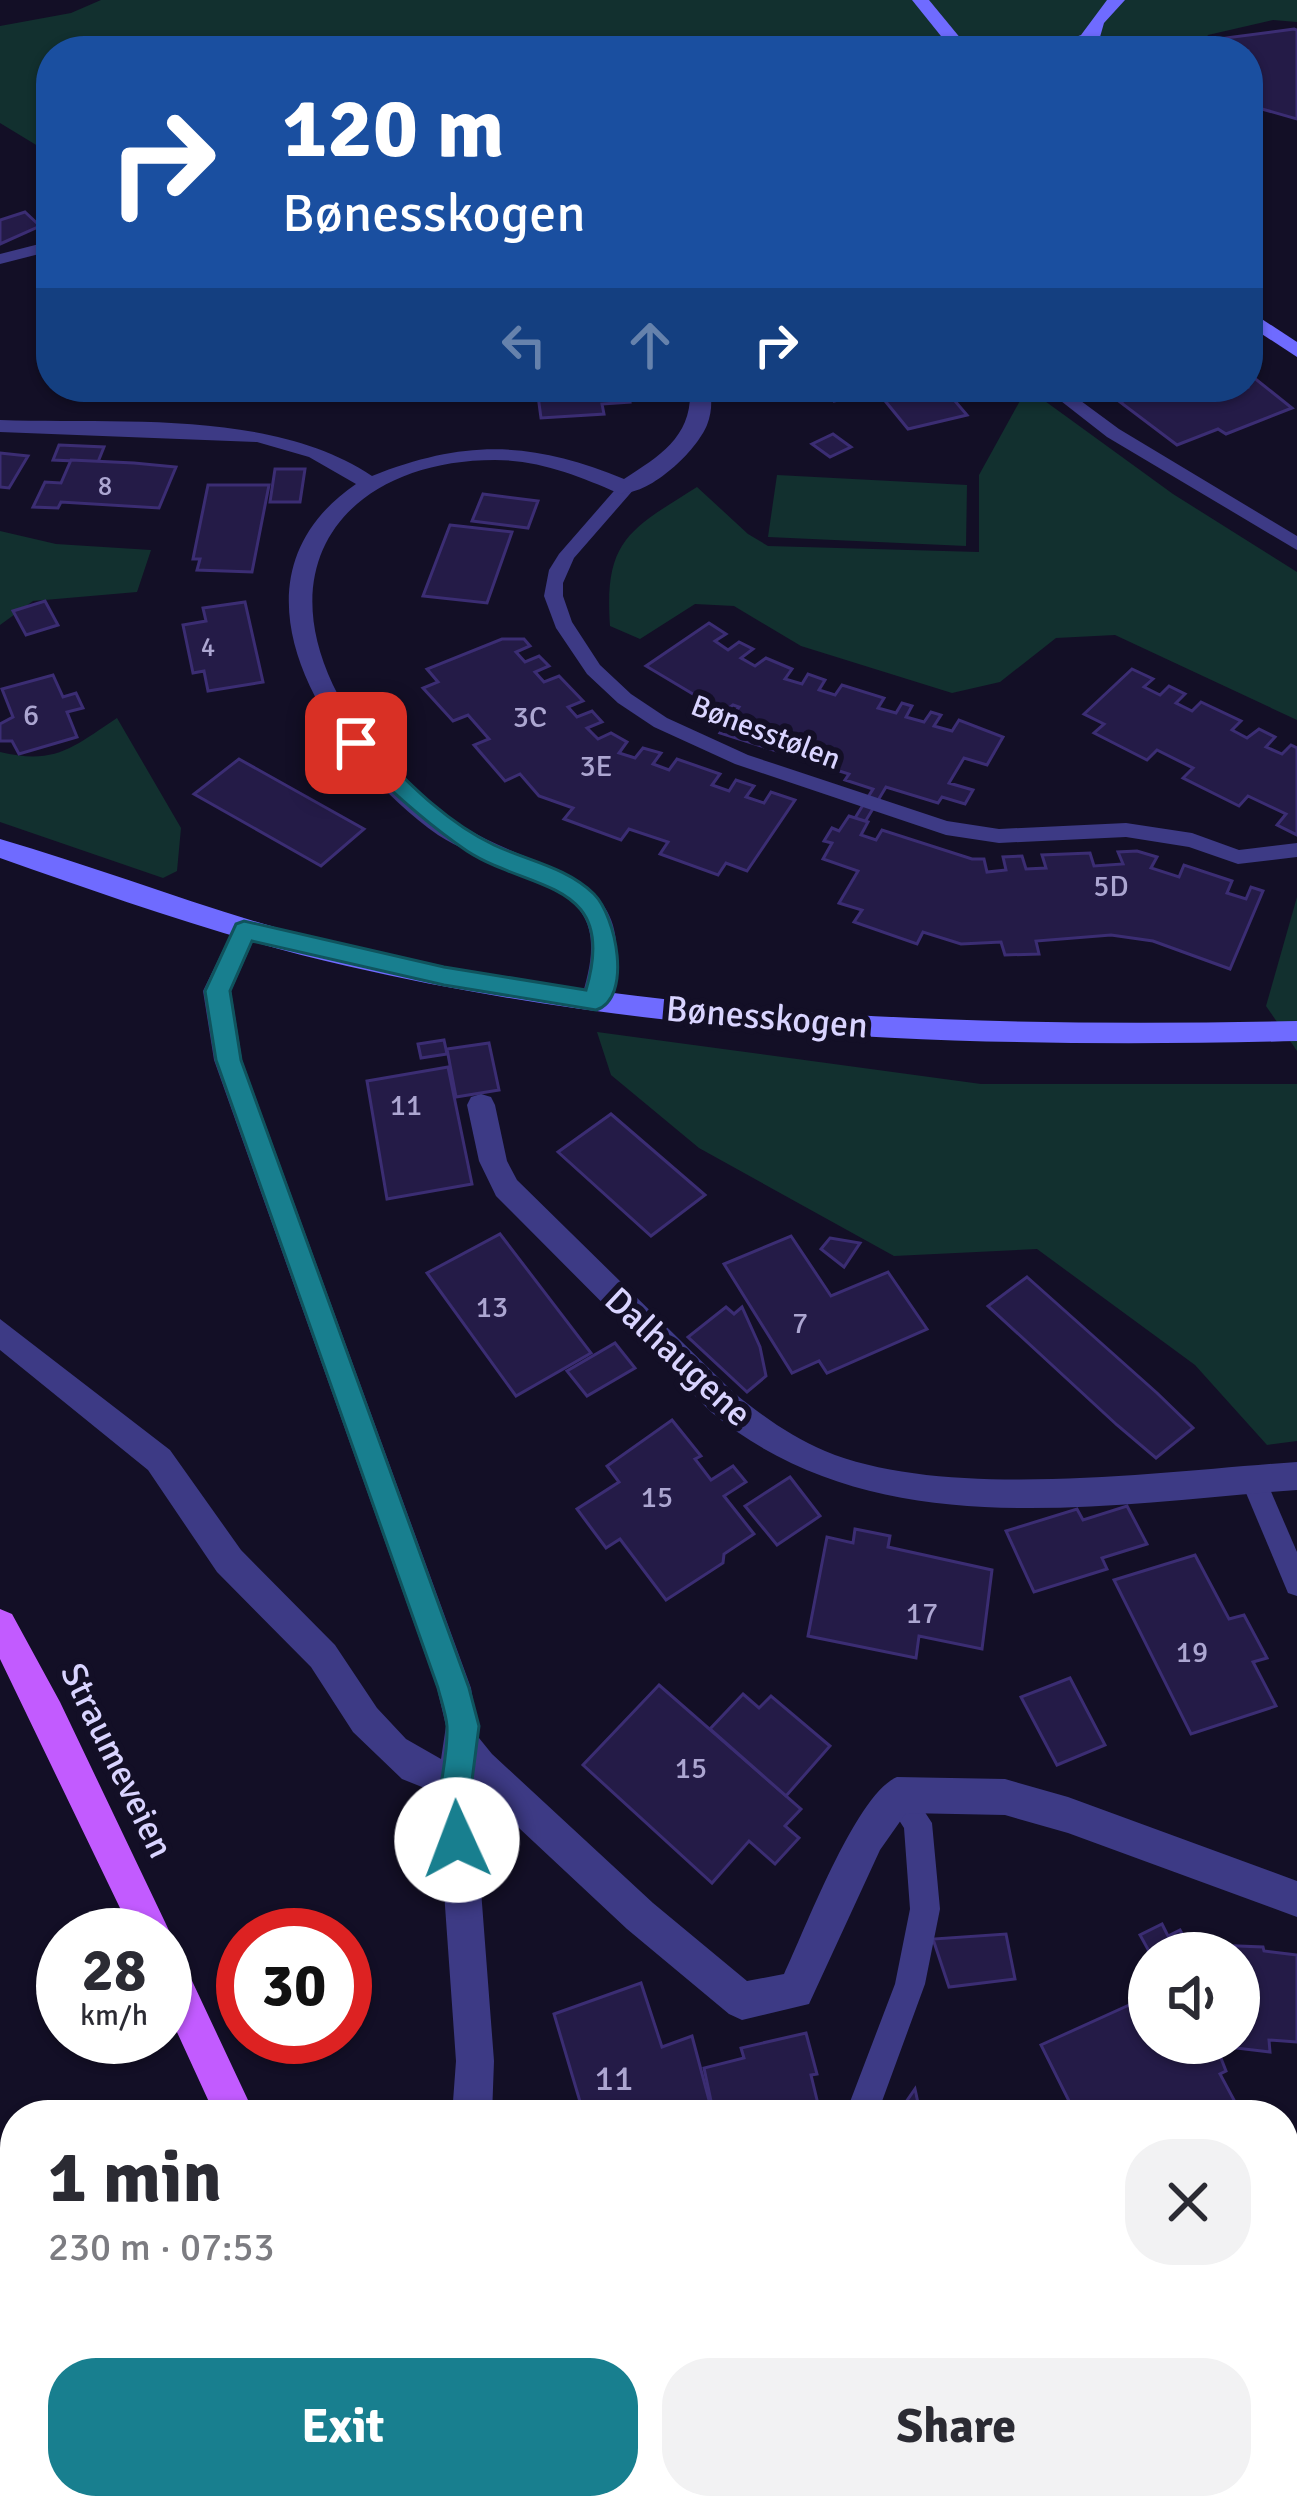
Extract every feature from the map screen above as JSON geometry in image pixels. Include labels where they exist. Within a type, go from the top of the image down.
[{"type":"main road","points":[[920,0],[950,36]]},
{"type":"main road","points":[[1093,36],[1117,0]]},
{"type":"main road","points":[[1263,327],[1297,351]]},
{"type":"main road","name":"Bønesskogen","points":[[0,848],[244,930],[444,976],[596,1000],[736,1016],[907,1026],[1220,1034],[1297,1031]]},
{"type":"main road","name":"Straumeveien","points":[[0,1625],[48,1714],[139,1908]]},
{"type":"main road","points":[[192,2022],[228,2100]]},
{"type":"street","name":"Bønesstølen","points":[[626,488],[691,440],[701,422],[700,402]]},
{"type":"street","points":[[0,426],[256,436],[298,442],[325,453],[370,484]]},
{"type":"street","points":[[596,1000],[607,962],[603,932],[589,903],[561,880],[482,849],[410,799],[373,766],[339,721],[311,659],[303,639],[297,591],[306,554],[325,518],[370,484],[445,457],[514,453],[547,457],[626,488]]},
{"type":"street","points":[[244,930],[217,991],[229,1060],[454,1688],[463,1726],[454,1782],[475,2061],[473,2100]]},
{"type":"street","name":"Dalhaugene","points":[[481,1105],[493,1161],[506,1188],[722,1402],[756,1430],[819,1464],[896,1485],[1031,1494],[1297,1476]]},
{"type":"street","points":[[0,1332],[159,1460],[230,1561],[323,1656],[365,1720],[415,1767],[454,1782]]},
{"type":"street","points":[[460,1742],[479,1766],[640,1916],[742,2001],[796,1991],[867,1837],[897,1795],[1005,1797],[1068,1815],[1297,1899]]},
{"type":"lane","points":[[0,259],[36,250]]},
{"type":"lane","points":[[1071,402],[1113,434],[1297,544]]},
{"type":"lane","name":"Bønesstølen","points":[[626,488],[562,563],[553,585],[556,611],[600,680],[686,737],[946,828],[999,836],[1126,830],[1192,840],[1238,857],[1297,850]]},
{"type":"lane","points":[[1254,1481],[1297,1584]]},
{"type":"lane","points":[[866,2100],[910,1984],[925,1909],[918,1822],[897,1795]]},
{"type":"green space","points":[[101,0],[1297,0],[1297,22],[1273,20],[1207,36],[36,36],[36,145],[0,123],[0,26],[71,13]]},
{"type":"green space","points":[[1019,402],[1046,402],[1173,494],[1297,572],[1297,720],[1115,635],[1056,638],[1000,682],[952,693],[801,646],[734,606],[695,604],[640,639],[610,626],[612,574],[626,540],[697,487],[768,546],[979,552],[979,475]]},
{"type":"green space","points":[[777,475],[967,485],[966,546],[768,537]]},
{"type":"green space","points":[[0,531],[56,544],[151,550],[137,592],[33,601],[0,625]]},
{"type":"green space","points":[[117,718],[181,828],[177,871],[163,878],[0,822],[0,752],[49,755]]},
{"type":"green space","points":[[1297,897],[1297,1051],[1266,1006]]},
{"type":"green space","points":[[597,1032],[981,1084],[1297,1084],[1297,1441],[1267,1445],[1195,1365],[1037,1249],[894,1256],[699,1148],[611,1075]]},
{"type":"building","points":[[1297,30],[1297,119],[1263,109],[1263,36],[1241,36]]},
{"type":"building","points":[[25,212],[36,228],[0,244],[0,220]]},
{"type":"building","points":[[1263,385],[1292,408],[1226,434],[1218,429],[1177,445],[1120,402],[1263,402]]},
{"type":"building","points":[[539,402],[630,402],[602,404],[604,414],[541,418]]},
{"type":"building","points":[[886,402],[956,402],[967,415],[908,429]]},
{"type":"building","points":[[833,434],[851,447],[830,457],[812,444]]},
{"type":"building","points":[[59,445],[104,447],[98,462],[53,460]]},
{"type":"building","points":[[0,453],[28,456],[9,488],[0,487]]},
{"type":"building","points":[[71,460],[176,467],[159,508],[61,502],[58,508],[33,507],[45,482],[61,483]]},
{"type":"building","points":[[275,469],[305,469],[300,502],[270,502]]},
{"type":"building","points":[[208,485],[269,485],[252,572],[197,570],[200,559],[193,559]]},
{"type":"building","points":[[483,494],[538,501],[528,528],[472,521]]},
{"type":"building","points":[[450,525],[512,532],[487,603],[423,596]]},
{"type":"building","points":[[45,601],[58,625],[26,635],[13,611]]},
{"type":"building","points":[[245,602],[263,682],[208,691],[204,671],[193,673],[183,625],[206,621],[203,608]]},
{"type":"building","points":[[709,623],[726,634],[715,641],[728,650],[739,642],[753,649],[741,658],[755,666],[766,658],[792,669],[785,679],[802,684],[808,674],[825,680],[819,690],[835,695],[842,685],[884,698],[878,708],[896,713],[902,703],[912,706],[906,717],[924,722],[931,712],[941,715],[934,726],[952,731],[959,720],[1003,737],[987,765],[964,758],[949,783],[973,790],[965,804],[942,797],[938,803],[886,787],[865,822],[855,818],[873,789],[845,780],[849,774],[720,733],[739,707],[733,705],[723,712],[646,666]]},
{"type":"building","points":[[502,639],[524,639],[530,646],[516,652],[525,662],[539,656],[549,666],[535,672],[544,682],[559,676],[583,701],[568,707],[577,717],[592,711],[602,722],[587,728],[598,739],[611,733],[627,742],[619,753],[635,758],[643,748],[661,753],[653,764],[669,770],[677,759],[720,774],[712,785],[729,791],[736,780],[754,786],[746,797],[764,803],[771,792],[795,800],[747,871],[726,863],[718,875],[660,854],[668,842],[629,829],[621,840],[564,819],[573,808],[539,796],[520,774],[505,781],[474,745],[489,739],[468,715],[453,721],[423,688],[438,682],[427,669]]},
{"type":"building","points":[[1132,669],[1153,679],[1144,687],[1160,695],[1169,686],[1185,694],[1176,703],[1192,711],[1201,702],[1241,721],[1232,730],[1247,738],[1259,729],[1275,737],[1266,747],[1282,754],[1291,745],[1297,748],[1297,835],[1277,825],[1286,814],[1248,796],[1239,806],[1183,778],[1193,768],[1157,750],[1147,760],[1094,733],[1104,724],[1084,714]]},
{"type":"building","points":[[53,675],[63,697],[76,693],[83,708],[67,712],[77,737],[19,754],[12,741],[0,741],[0,724],[13,717],[2,689]]},
{"type":"building","points":[[239,759],[364,829],[321,866],[194,794]]},
{"type":"building","points":[[849,816],[868,822],[861,835],[876,840],[882,830],[984,859],[987,872],[1006,870],[1003,857],[1022,856],[1026,869],[1046,868],[1042,855],[1090,853],[1094,866],[1123,864],[1118,852],[1137,851],[1157,857],[1151,868],[1179,877],[1184,865],[1232,881],[1227,893],[1246,899],[1251,887],[1263,891],[1230,969],[1153,941],[1111,935],[1036,941],[1039,954],[1005,955],[1001,942],[961,944],[923,932],[917,944],[854,922],[862,910],[839,903],[858,871],[823,859],[832,843],[824,841]]},
{"type":"building","points":[[444,1040],[447,1054],[421,1058],[418,1044]]},
{"type":"building","points":[[489,1043],[499,1090],[456,1097],[447,1049]]},
{"type":"building","points":[[448,1067],[472,1184],[387,1199],[367,1081]]},
{"type":"building","points":[[611,1114],[705,1195],[651,1236],[558,1152]]},
{"type":"building","points":[[500,1234],[591,1353],[516,1396],[427,1273]]},
{"type":"building","points":[[791,1236],[831,1296],[888,1272],[927,1329],[827,1373],[819,1361],[792,1373],[724,1264]]},
{"type":"building","points":[[830,1238],[860,1243],[844,1267],[821,1249]]},
{"type":"building","points":[[1027,1277],[1193,1428],[1156,1458],[1117,1425],[988,1306]]},
{"type":"building","points":[[726,1307],[734,1314],[742,1307],[760,1347],[766,1376],[747,1392],[688,1337]]},
{"type":"building","points":[[615,1343],[635,1368],[587,1396],[567,1371]]},
{"type":"building","points":[[672,1420],[701,1456],[695,1459],[711,1480],[733,1466],[746,1482],[724,1496],[754,1534],[724,1554],[723,1563],[666,1600],[620,1539],[606,1548],[577,1509],[619,1482],[607,1466]]},
{"type":"building","points":[[790,1477],[820,1516],[777,1545],[745,1506]]},
{"type":"building","points":[[1127,1506],[1147,1544],[1102,1558],[1107,1569],[1034,1592],[1006,1531],[1077,1509],[1083,1520]]},
{"type":"building","points":[[855,1529],[890,1536],[888,1547],[992,1570],[982,1649],[919,1636],[916,1658],[808,1636],[827,1537],[853,1543]]},
{"type":"building","points":[[1195,1555],[1229,1619],[1244,1615],[1267,1658],[1253,1662],[1276,1706],[1191,1734],[1114,1580]]},
{"type":"building","points":[[1070,1678],[1105,1745],[1057,1765],[1021,1697]]},
{"type":"building","points":[[659,1685],[801,1809],[785,1826],[799,1838],[775,1864],[749,1841],[712,1883],[583,1765]]},
{"type":"building","points":[[743,1694],[759,1708],[771,1696],[830,1746],[786,1796],[710,1729]]},
{"type":"building","points":[[1006,1934],[1015,1979],[949,1987],[933,1939]]},
{"type":"building","points":[[1260,1947],[1297,1955],[1297,2042],[1269,2040],[1270,2052],[1260,2051]]},
{"type":"building","points":[[641,1983],[662,2047],[692,2036],[709,2100],[580,2100],[554,2014]]},
{"type":"building","points":[[1128,2006],[1128,2064],[1223,2064],[1226,2071],[1220,2074],[1234,2100],[1068,2100],[1041,2045]]},
{"type":"building","points":[[806,2033],[817,2074],[811,2075],[817,2100],[711,2100],[704,2068],[744,2058],[741,2048]]},
{"type":"route","points":[[356,743],[373,766],[410,799],[482,849],[561,880],[589,903],[603,932],[607,962],[596,1000],[444,976],[244,930],[217,991],[229,1060],[454,1688],[463,1726],[454,1796],[457,1840]]}]
